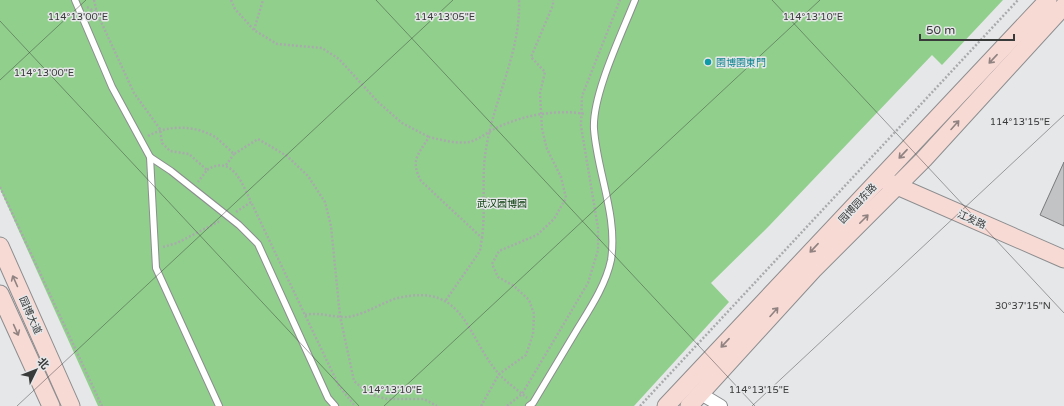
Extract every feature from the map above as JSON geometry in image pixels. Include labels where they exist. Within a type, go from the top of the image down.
[{"type":"main road","name":"园博园东路","points":[[666,406],[1048,0]]},
{"type":"main road","name":"园博园东路","points":[[689,406],[813,270],[924,159],[1064,6]]},
{"type":"main road","name":"江发路","points":[[880,178],[1064,259]]},
{"type":"main road","name":"园博大道","points":[[0,246],[71,406]]},
{"type":"main road","name":"园博大道","points":[[0,294],[51,406]]},
{"type":"street","points":[[701,394],[721,406]]},
{"type":"lane","points":[[75,0],[112,87],[150,157],[156,268],[218,406]]},
{"type":"lane","points":[[531,404],[598,296],[610,261],[611,221],[597,156],[594,128],[595,107],[635,0]]},
{"type":"lane","points":[[150,157],[171,171],[230,218],[258,244],[328,398],[335,406]]},
{"type":"path","points":[[231,0],[235,9],[254,30],[277,44],[322,48],[339,60],[378,102],[402,123],[430,137],[452,142],[470,142],[510,122],[541,114],[561,112],[595,115]]},
{"type":"path","points":[[254,30],[263,0]]},
{"type":"path","points":[[446,300],[480,251],[484,219],[486,150],[516,39],[519,0]]},
{"type":"path","points":[[481,406],[499,374],[526,355],[533,334],[534,314],[529,300],[514,286],[498,277],[492,264],[499,251],[537,235],[554,219],[566,198],[561,177],[547,149],[541,114],[540,94],[545,72],[531,56],[553,5],[553,0]]},
{"type":"path","points":[[507,406],[522,394],[588,283],[598,250],[598,228],[581,126],[582,96],[620,0]]},
{"type":"path","points":[[640,406],[1018,0]]},
{"type":"path","points":[[141,140],[160,129],[188,128],[209,133],[234,154]]},
{"type":"path","points":[[430,137],[414,160],[415,171],[421,181],[482,238]]},
{"type":"path","points":[[226,165],[234,154],[258,139],[287,156],[308,176],[325,202],[331,226],[340,316],[354,381],[369,394],[387,399],[424,399],[437,406]]},
{"type":"path","points":[[207,170],[214,165],[226,165],[237,173],[251,202]]},
{"type":"path","points":[[0,187],[102,406]]},
{"type":"path","points":[[155,250],[177,243],[215,223],[230,218]]},
{"type":"path","points":[[305,315],[316,313],[352,316],[403,297],[421,295],[446,300],[469,324],[499,374],[531,404]]},
{"type":"green space","name":"武汉园博园","points":[[0,0],[1003,0],[942,65],[932,55],[769,226],[711,283],[729,302],[634,406],[98,406],[0,189]]},
{"type":"building","points":[[1064,162],[1064,226],[1040,215]]},
{"type":"place","name":"園博園東門","points":[[708,62]]}]
